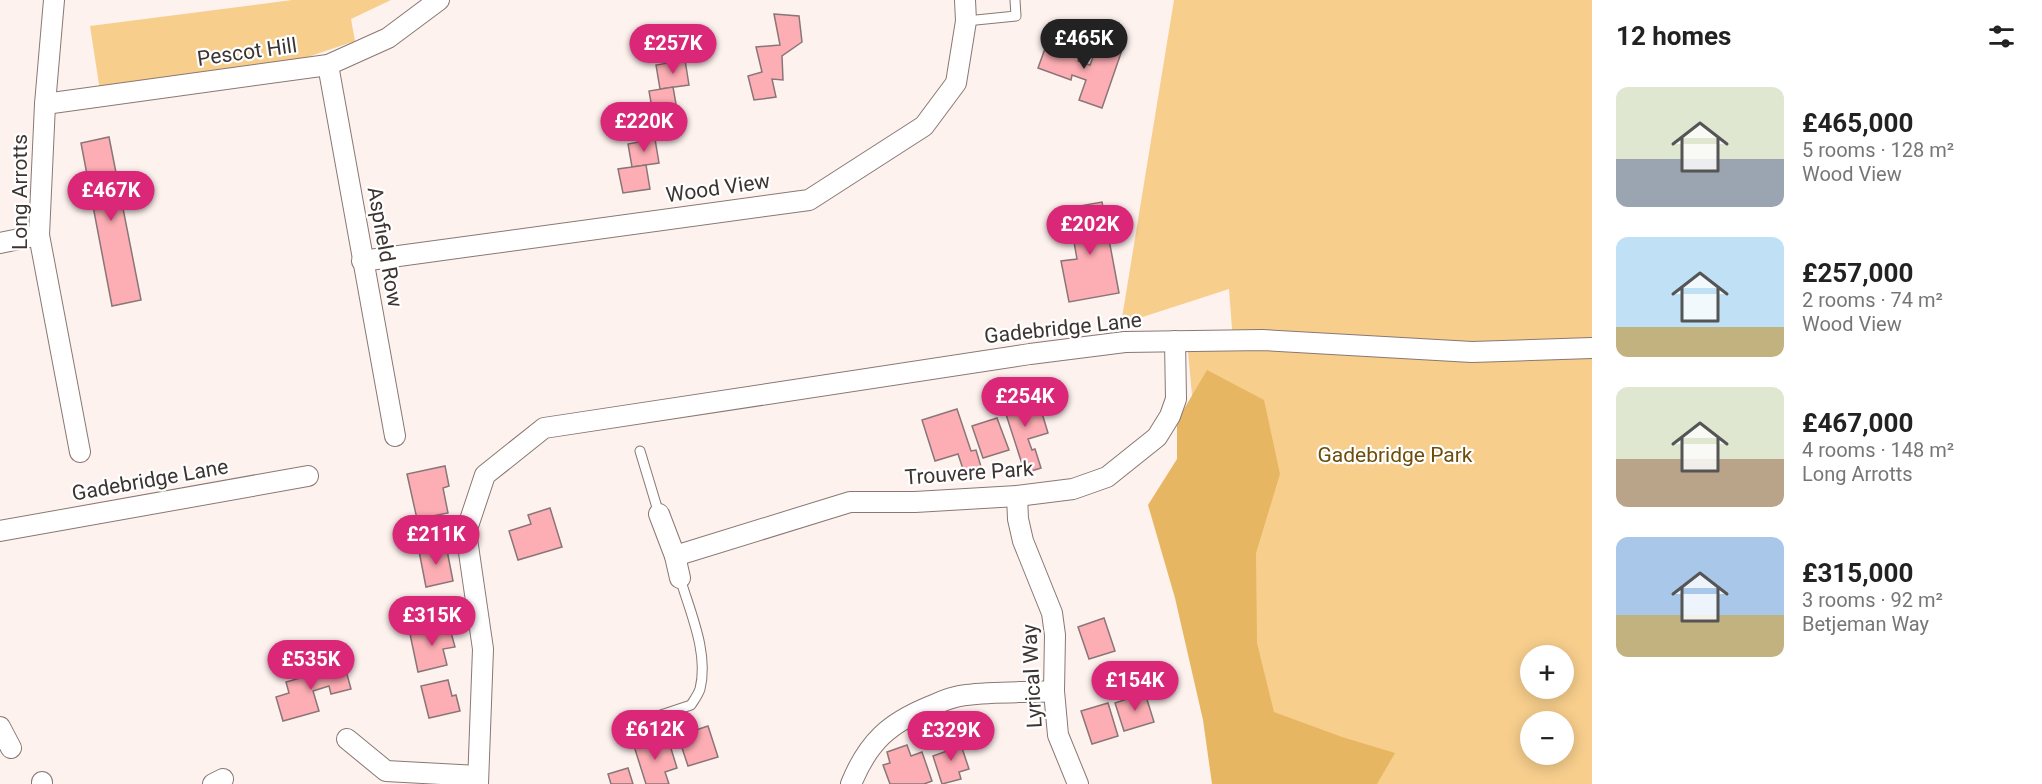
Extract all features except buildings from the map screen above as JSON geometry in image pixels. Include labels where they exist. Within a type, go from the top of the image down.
[{"type":"street","name":"Long Arrotts","points":[[54,0],[45,104],[39,235],[60,355],[81,452]]},
{"type":"street","name":"Pescot Hill","points":[[45,104],[328,65],[388,38],[439,0]]},
{"type":"street","name":"Wood View","points":[[362,261],[809,200],[924,126],[956,83],[966,21],[965,0]]},
{"type":"street","name":"Aspfield Row","points":[[328,65],[395,436]]},
{"type":"street","points":[[0,243],[39,235]]},
{"type":"street","name":"Gadebridge Lane","points":[[478,780],[483,649],[466,532],[485,475],[544,428],[1030,354],[1125,342],[1262,340],[1472,352],[1592,348]]},
{"type":"street","name":"Trouvere Park","points":[[675,556],[850,502],[915,502],[1017,496],[1073,489],[1107,477],[1157,437],[1170,416],[1176,399],[1174,341]]},
{"type":"street","name":"Gadebridge Lane","points":[[0,531],[308,476]]},
{"type":"street","name":"Lyrical Way","points":[[1017,496],[1018,519],[1023,541],[1052,613],[1055,635],[1054,691],[1058,735],[1078,784]]},
{"type":"street","points":[[659,514],[675,556],[680,578]]},
{"type":"street","points":[[851,784],[860,763],[875,740],[910,714],[963,695],[1054,691]]},
{"type":"street","points":[[0,727],[11,748]]},
{"type":"street","points":[[347,739],[386,771],[478,780]]},
{"type":"lane","points":[[966,21],[1016,16],[1015,0]]},
{"type":"lane","points":[[640,451],[659,514]]},
{"type":"lane","points":[[652,718],[691,705],[700,691],[701,651],[680,578]]},
{"type":"green space","points":[[292,0],[391,0],[351,19],[355,41],[293,62],[100,91],[90,26]]},
{"type":"green space","name":"Gadebridge Park","points":[[1174,0],[1592,0],[1592,784],[1228,784],[1188,352],[1233,342],[1229,289],[1121,324]]},
{"type":"shaded area","points":[[1207,370],[1264,400],[1280,474],[1256,553],[1257,643],[1274,712],[1342,737],[1395,753],[1377,784],[1212,784],[1203,720],[1175,598],[1148,505],[1177,459],[1177,421]]}]
